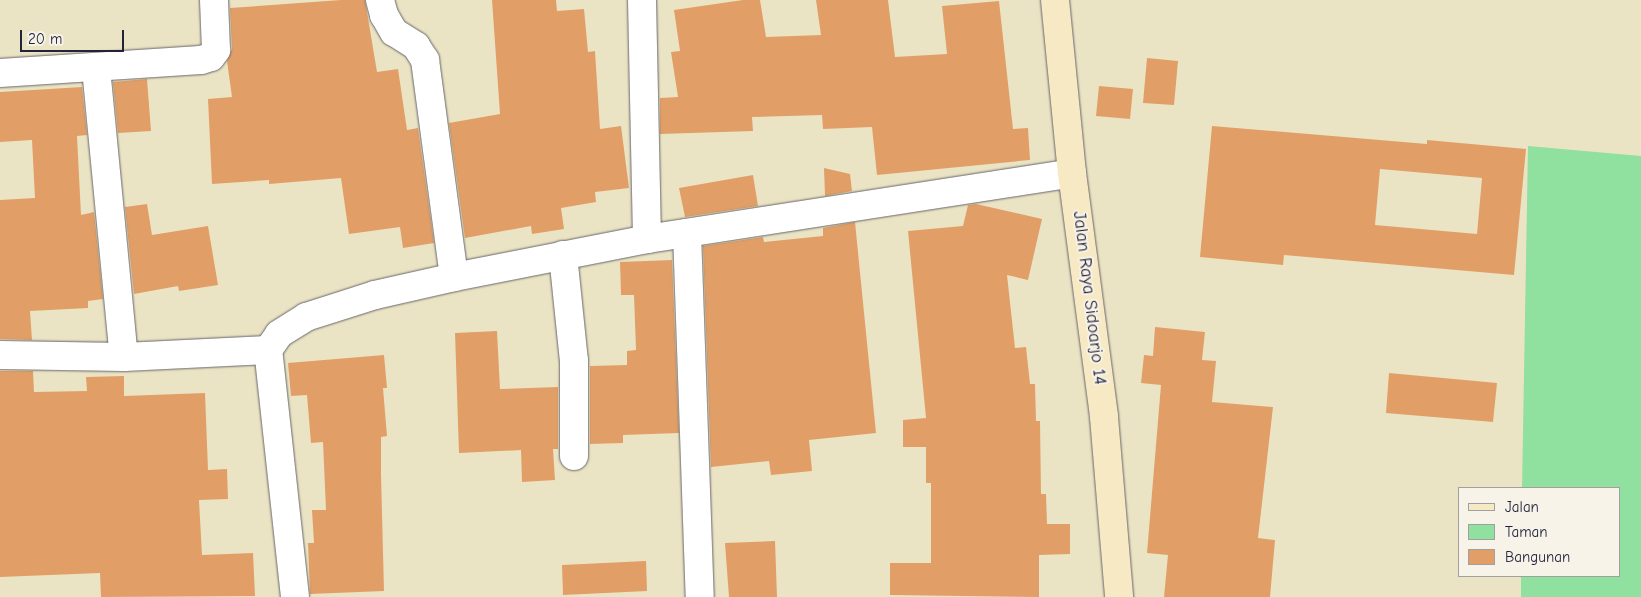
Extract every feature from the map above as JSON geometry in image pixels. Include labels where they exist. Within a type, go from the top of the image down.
[{"type":"main road","name":"Jalan Raya Sidoarjo 14","points":[[1055,0],[1072,173],[1104,417],[1119,597]]},
{"type":"street","points":[[0,73],[96,68],[201,60],[211,57],[216,50],[214,0]]},
{"type":"street","points":[[380,0],[384,15],[394,32],[416,46],[425,60],[454,277]]},
{"type":"street","points":[[642,0],[647,239]]},
{"type":"street","points":[[96,68],[124,357]]},
{"type":"street","points":[[296,597],[268,350],[279,334],[306,316],[375,295],[454,277],[647,239],[1072,173]]},
{"type":"street","points":[[687,233],[700,597]]},
{"type":"street","points":[[563,255],[574,361],[574,456]]},
{"type":"street","points":[[0,356],[124,357],[268,350]]},
{"type":"green space","points":[[1528,146],[1641,156],[1641,597],[1521,597],[1521,577],[1621,577],[1621,487],[1522,487]]},
{"type":"building","points":[[365,0],[377,72],[398,69],[407,130],[418,128],[434,243],[403,248],[400,227],[349,234],[341,178],[269,184],[269,180],[212,184],[208,99],[232,97],[227,61],[232,49],[230,8]]},
{"type":"building","points":[[492,0],[556,0],[557,11],[584,9],[588,52],[595,51],[600,129],[621,126],[629,188],[595,192],[596,202],[561,208],[564,229],[532,234],[531,226],[465,238],[449,123],[500,114]]},
{"type":"building","points":[[743,0],[760,0],[766,37],[821,35],[816,0],[888,0],[895,57],[947,54],[942,6],[999,1],[1013,129],[1028,128],[1030,160],[877,175],[872,127],[823,129],[822,115],[752,117],[753,131],[660,134],[660,98],[678,97],[671,52],[680,51],[674,10]]},
{"type":"building","points":[[1147,58],[1178,61],[1174,105],[1143,103]]},
{"type":"building","points":[[147,79],[151,131],[118,133],[113,82]]},
{"type":"building","points":[[1099,86],[1133,89],[1130,119],[1096,116]]},
{"type":"building","points":[[82,87],[87,135],[77,136],[81,215],[94,212],[103,299],[88,301],[88,308],[30,311],[32,340],[0,339],[0,200],[35,198],[32,140],[0,142],[0,92]]},
{"type":"building","points":[[1212,126],[1427,144],[1427,140],[1526,149],[1514,275],[1284,255],[1283,265],[1200,257]],"holes":[[[1380,169],[1482,178],[1477,234],[1375,225]]]},
{"type":"building","points":[[824,168],[850,174],[852,191],[825,196]]},
{"type":"building","points":[[753,175],[758,206],[685,217],[679,188]]},
{"type":"building","points":[[147,204],[152,235],[208,226],[218,285],[179,291],[178,286],[134,294],[125,207]]},
{"type":"building","points":[[976,204],[1042,219],[1028,280],[1007,275],[1015,348],[1026,347],[1030,384],[1035,384],[1036,421],[1040,421],[1041,494],[1046,494],[1047,524],[1070,524],[1070,554],[1039,555],[1039,597],[890,595],[890,563],[931,563],[931,483],[926,483],[926,447],[903,447],[903,420],[926,418],[908,231],[963,226],[968,205]]},
{"type":"building","points":[[855,222],[876,433],[809,440],[812,471],[771,475],[769,461],[711,467],[703,246],[763,237],[764,242],[823,236],[823,228]]},
{"type":"building","points":[[672,260],[679,433],[623,435],[623,443],[590,444],[590,366],[627,365],[627,351],[636,350],[634,295],[621,295],[620,262]]},
{"type":"building","points":[[1155,327],[1205,332],[1202,360],[1216,361],[1212,402],[1273,407],[1258,538],[1275,540],[1270,597],[1164,597],[1168,555],[1147,553],[1161,385],[1141,383],[1144,355],[1153,356]]},
{"type":"building","points":[[497,331],[500,389],[558,387],[558,449],[553,449],[555,480],[522,482],[521,450],[459,453],[455,333]]},
{"type":"building","points":[[384,355],[387,388],[383,388],[387,436],[381,437],[381,474],[384,591],[310,594],[308,543],[314,543],[312,510],[326,510],[323,442],[311,443],[307,395],[291,396],[288,363]]},
{"type":"building","points":[[0,371],[33,371],[34,392],[87,391],[86,377],[124,376],[124,396],[205,393],[208,470],[227,469],[228,499],[199,500],[202,555],[253,553],[255,596],[101,597],[100,573],[0,577]]},
{"type":"building","points":[[1389,373],[1497,383],[1493,422],[1386,413]]},
{"type":"building","points":[[775,541],[777,597],[729,597],[725,543]]},
{"type":"building","points":[[646,561],[647,591],[563,595],[562,565]]}]
